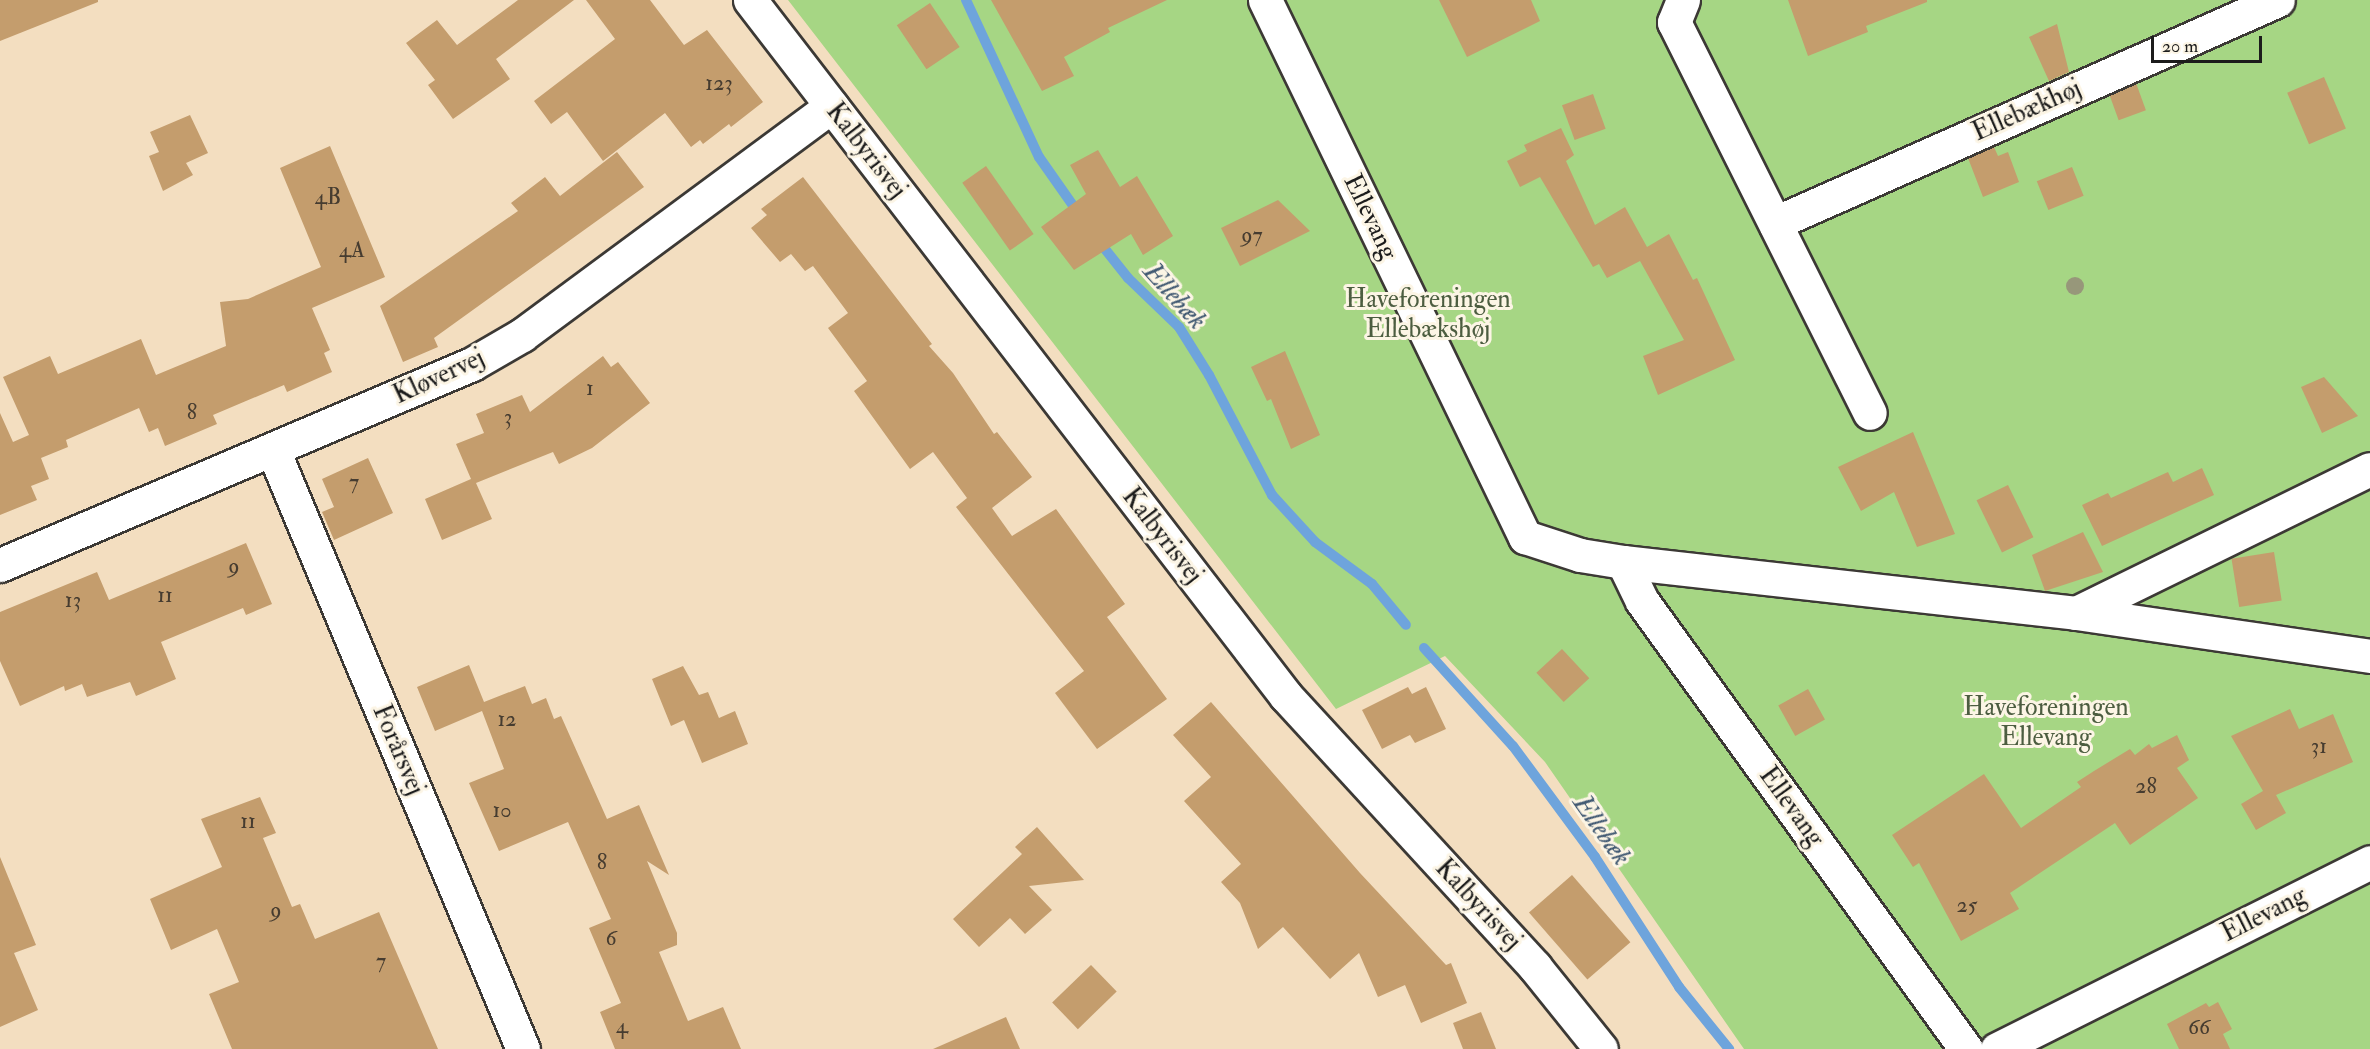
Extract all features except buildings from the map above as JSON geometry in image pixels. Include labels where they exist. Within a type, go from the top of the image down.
[{"type":"street","name":"Kalbyrisvej","points":[[750,0],[1286,696],[1535,967],[1601,1049]]},
{"type":"street","name":"Ellevang","points":[[1265,0],[1525,537],[1580,555],[1623,562],[2076,613],[2370,656]]},
{"type":"street","points":[[1683,0],[1674,22],[1870,413]]},
{"type":"street","name":"Ellebækhøj","points":[[1775,223],[2278,0]]},
{"type":"street","name":"Kløvervej","points":[[0,565],[472,364],[522,335],[831,106]]},
{"type":"street","name":"Forårsvej","points":[[273,450],[523,1049]]},
{"type":"street","points":[[2076,613],[2370,470]]},
{"type":"street","name":"Ellevang","points":[[1623,562],[1642,601],[1966,1049]]},
{"type":"street","name":"Ellevang","points":[[1997,1049],[2370,862]]},
{"type":"green space","points":[[788,0],[2370,0],[2370,1049],[1744,1049],[1545,762],[1445,656],[1336,709]]},
{"type":"waterway","name":"Ellebæk","points":[[966,0],[1039,157],[1079,214]]},
{"type":"waterway","name":"Ellebæk","points":[[1097,239],[1128,278],[1179,327],[1209,375],[1272,495],[1315,542],[1372,584],[1406,625]]},
{"type":"waterway","name":"Ellebæk","points":[[1424,648],[1513,746],[1595,857],[1679,987],[1729,1049]]},
{"type":"park label","name":"Haveforeningen Ellebækshøj","points":[[1428,315]]},
{"type":"park label","name":"Haveforeningen Ellevang","points":[[2046,723]]}]
